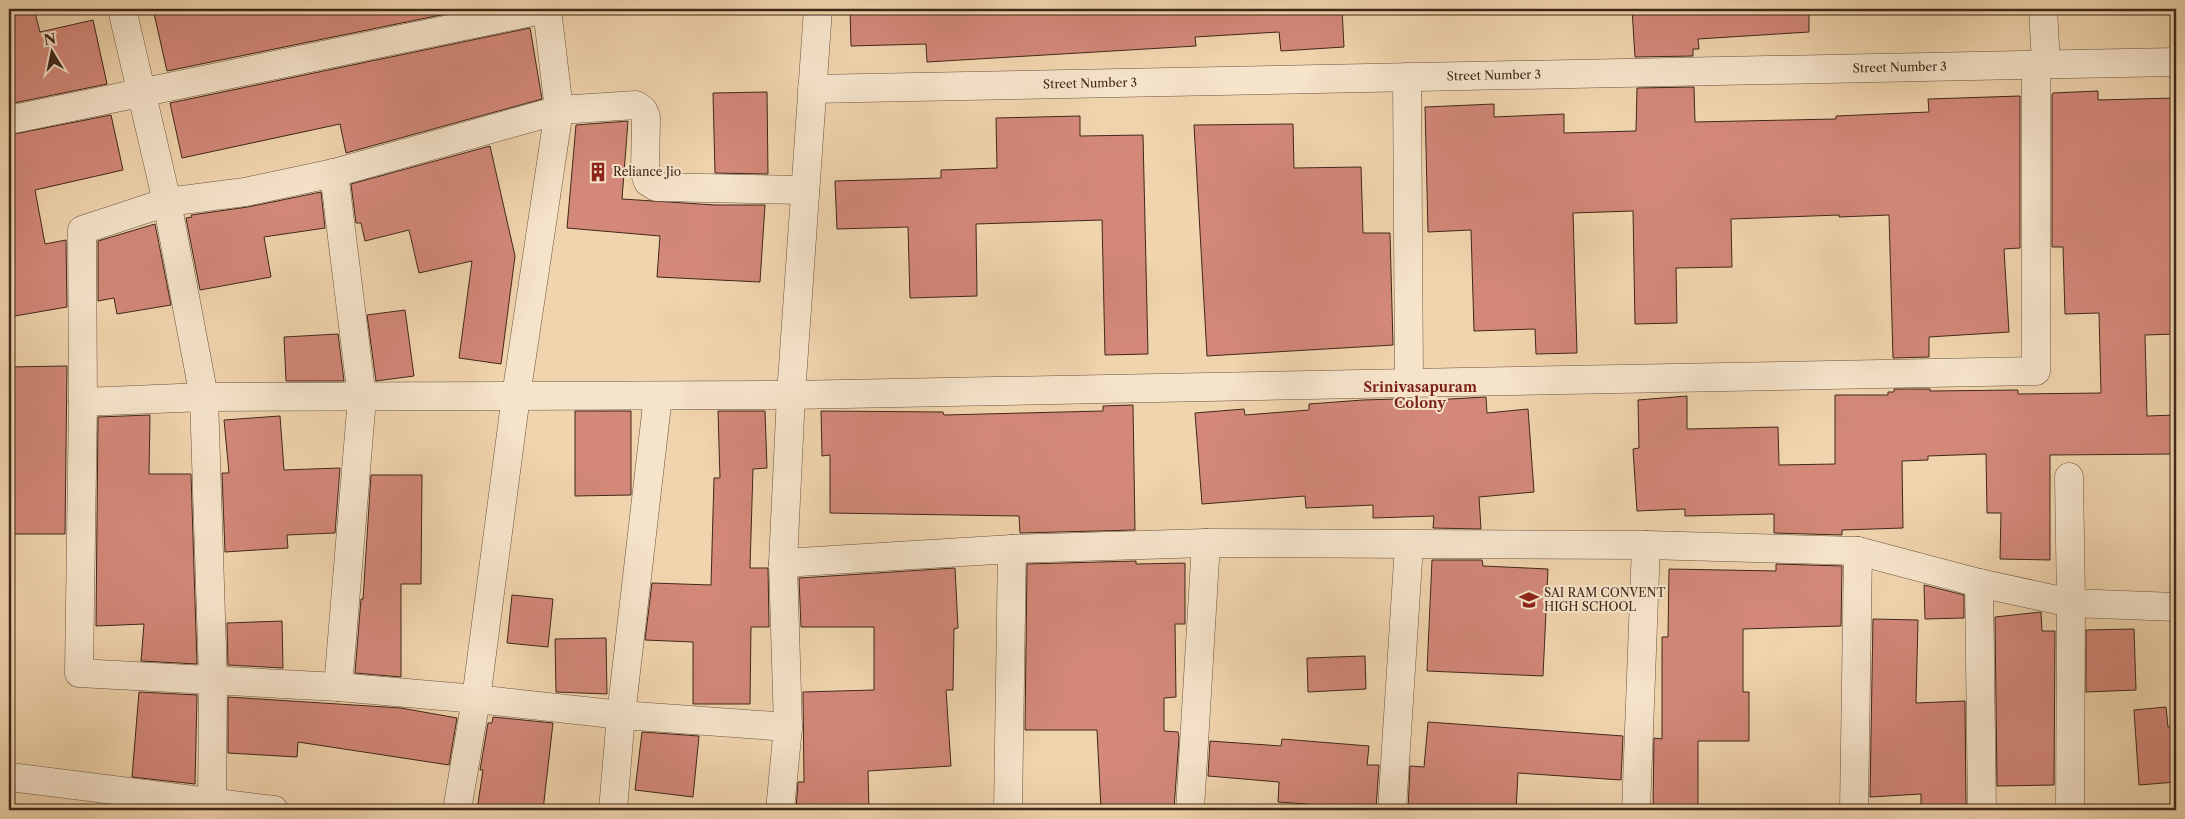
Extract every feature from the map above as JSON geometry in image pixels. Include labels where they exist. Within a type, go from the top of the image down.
[{"type":"street","points":[[122,9],[167,202],[204,397],[213,679],[212,806]]},
{"type":"street","points":[[9,120],[546,9],[559,110],[516,396],[476,699],[458,810]]},
{"type":"street","points":[[780,810],[788,727],[783,563],[791,395],[818,9]]},
{"type":"street","points":[[83,402],[204,397],[362,398],[791,395],[2036,371],[2043,9]]},
{"type":"street","name":"Street Number 3","points":[[812,89],[2176,62]]},
{"type":"street","points":[[1407,76],[1409,382]]},
{"type":"street","points":[[788,727],[621,715],[476,699],[338,687],[79,673],[83,402],[82,230],[167,202],[245,192],[334,173],[559,110],[636,106],[643,110],[646,117],[645,173],[648,182],[656,187],[805,190]]},
{"type":"street","points":[[334,173],[362,398],[338,687]]},
{"type":"street","points":[[613,810],[621,715],[658,396]]},
{"type":"street","points":[[2069,477],[2071,603],[2070,810]]},
{"type":"street","points":[[783,563],[1012,549],[1206,543],[1646,545],[1858,551],[1979,583],[2071,603],[2176,608]]},
{"type":"street","points":[[1190,810],[1206,543]]},
{"type":"street","points":[[1392,810],[1409,545]]},
{"type":"street","points":[[1636,810],[1646,545]]},
{"type":"street","points":[[1008,810],[1012,549]]},
{"type":"street","points":[[1854,810],[1858,551]]},
{"type":"street","points":[[1979,583],[1982,810]]},
{"type":"street","points":[[18,778],[212,806],[274,810]]},
{"type":"building","points":[[9,9],[34,9],[40,32],[93,20],[107,84],[9,104]]},
{"type":"building","points":[[153,9],[470,9],[167,71]]},
{"type":"building","points":[[850,9],[1342,9],[1344,47],[1281,51],[1279,32],[1195,37],[1196,46],[927,62],[926,44],[851,46]]},
{"type":"building","points":[[1632,9],[1809,9],[1809,32],[1698,39],[1699,49],[1693,49],[1693,56],[1635,57]]},
{"type":"building","points":[[530,28],[542,99],[346,153],[340,124],[182,158],[170,103]]},
{"type":"building","points":[[1694,87],[1695,122],[1836,119],[1836,116],[1929,112],[1928,99],[2020,96],[2020,248],[2004,249],[2009,332],[1929,337],[1929,357],[1893,358],[1889,215],[1731,219],[1732,267],[1676,268],[1677,323],[1635,324],[1633,211],[1573,213],[1577,353],[1536,354],[1535,329],[1474,331],[1471,230],[1428,232],[1425,107],[1494,104],[1494,117],[1564,114],[1564,133],[1636,131],[1637,88]]},
{"type":"building","points":[[2098,91],[2098,100],[2175,98],[2176,334],[2145,335],[2147,416],[2176,415],[2176,454],[2050,455],[2050,560],[2000,559],[2001,513],[1987,513],[1986,454],[1928,456],[1928,460],[1902,461],[1903,528],[1842,530],[1842,535],[1774,533],[1774,514],[1685,516],[1685,509],[1637,511],[1633,449],[1639,448],[1638,400],[1687,396],[1687,429],[1778,427],[1779,465],[1835,464],[1835,395],[1888,395],[1888,392],[1894,392],[1894,389],[1930,389],[1930,391],[2018,390],[2018,394],[2101,393],[2099,313],[2065,314],[2063,247],[2052,247],[2052,95],[2053,93]]},
{"type":"building","points":[[767,92],[768,174],[715,173],[713,93]]},
{"type":"building","points":[[111,115],[123,170],[35,190],[45,244],[66,240],[67,307],[9,317],[9,135]]},
{"type":"building","points":[[1080,116],[1080,136],[1143,135],[1148,354],[1105,355],[1102,220],[976,224],[977,296],[910,298],[908,227],[837,229],[835,181],[941,178],[941,170],[997,168],[996,118]]},
{"type":"building","points":[[628,121],[622,199],[715,205],[765,205],[760,282],[657,277],[660,236],[567,228],[576,125]]},
{"type":"building","points":[[1293,124],[1294,168],[1361,167],[1363,233],[1390,233],[1393,345],[1207,356],[1194,125]]},
{"type":"building","points":[[490,146],[515,256],[501,364],[459,358],[472,261],[419,273],[409,230],[365,241],[361,223],[356,223],[351,184]]},
{"type":"building","points":[[321,192],[325,228],[264,237],[271,277],[200,290],[186,218],[192,217],[191,215],[248,207]]},
{"type":"building","points":[[155,224],[171,305],[117,314],[114,298],[98,301],[98,241]]},
{"type":"building","points":[[405,310],[414,376],[376,381],[367,315]]},
{"type":"building","points":[[338,334],[344,381],[286,381],[284,337]]},
{"type":"building","points":[[67,366],[65,534],[9,534],[9,367]]},
{"type":"building","points":[[1486,397],[1487,413],[1528,409],[1534,492],[1479,497],[1481,529],[1433,528],[1434,516],[1373,518],[1373,505],[1306,508],[1305,496],[1202,504],[1195,413],[1244,409],[1245,415],[1309,410],[1309,404],[1363,400],[1397,399],[1397,402]]},
{"type":"building","points":[[1133,405],[1135,530],[1020,533],[1019,516],[830,513],[830,455],[822,456],[821,411],[943,412],[944,415],[1103,411],[1103,406]]},
{"type":"building","points":[[575,411],[631,411],[631,495],[575,496]]},
{"type":"building","points":[[718,411],[765,411],[767,468],[753,469],[750,568],[768,568],[769,627],[751,627],[750,704],[693,704],[693,642],[645,640],[652,583],[711,585],[714,478],[720,478]]},
{"type":"building","points":[[150,415],[149,474],[191,474],[197,664],[141,661],[144,624],[96,626],[98,417]]},
{"type":"building","points":[[280,416],[284,470],[340,468],[335,533],[287,535],[288,548],[225,552],[222,473],[229,473],[224,420]]},
{"type":"building","points":[[371,475],[422,475],[421,584],[401,584],[401,677],[355,673],[361,599],[363,599]]},
{"type":"building","points":[[1432,560],[1482,560],[1483,566],[1548,569],[1543,676],[1427,671]]},
{"type":"building","points":[[1136,561],[1136,564],[1185,563],[1185,624],[1175,624],[1176,697],[1164,698],[1164,731],[1178,732],[1179,738],[1174,809],[1101,810],[1097,730],[1025,730],[1027,564]]},
{"type":"building","points":[[1776,564],[1842,566],[1841,626],[1743,629],[1743,692],[1749,692],[1749,741],[1698,741],[1698,810],[1653,810],[1654,738],[1662,739],[1662,637],[1668,637],[1669,569],[1776,571]]},
{"type":"building","points":[[955,568],[958,628],[954,629],[953,690],[946,690],[951,766],[868,771],[869,810],[796,810],[798,782],[804,782],[803,692],[874,690],[874,627],[801,627],[799,578]]},
{"type":"building","points":[[1924,585],[1964,595],[1964,618],[1925,619]]},
{"type":"building","points":[[512,595],[553,599],[548,647],[507,643]]},
{"type":"building","points":[[2041,612],[2042,631],[2055,631],[2054,785],[1997,786],[1995,617]]},
{"type":"building","points":[[1873,619],[1918,620],[1916,703],[1965,701],[1966,809],[1921,809],[1921,794],[1870,797]]},
{"type":"building","points":[[282,621],[283,668],[228,665],[227,623]]},
{"type":"building","points":[[2134,629],[2136,690],[2086,692],[2086,630]]},
{"type":"building","points":[[606,638],[607,694],[556,692],[555,639]]},
{"type":"building","points":[[1365,656],[1366,689],[1308,692],[1307,658]]},
{"type":"building","points":[[139,692],[197,695],[195,784],[132,777]]},
{"type":"building","points":[[228,697],[401,708],[457,718],[449,765],[298,742],[297,757],[228,753]]},
{"type":"building","points":[[2166,707],[2168,727],[2176,727],[2176,782],[2139,785],[2134,710]]},
{"type":"building","points":[[493,717],[553,723],[543,810],[477,810],[483,770],[480,770],[488,723],[492,723]]},
{"type":"building","points":[[1428,722],[1623,736],[1621,780],[1518,773],[1516,810],[1408,810],[1410,766],[1424,767]]},
{"type":"building","points":[[642,732],[699,736],[693,797],[635,790]]},
{"type":"building","points":[[1282,739],[1369,746],[1367,765],[1379,765],[1376,809],[1278,802],[1279,782],[1208,776],[1210,741],[1281,746]]},
{"type":"place","name":"Reliance Jio","points":[[598,172]]},
{"type":"place","name":"SAI RAM CONVENT HIGH SCHOOL","points":[[1529,600]]},
{"type":"district","name":"Srinivasapuram Colony","points":[[1420,396]]}]
